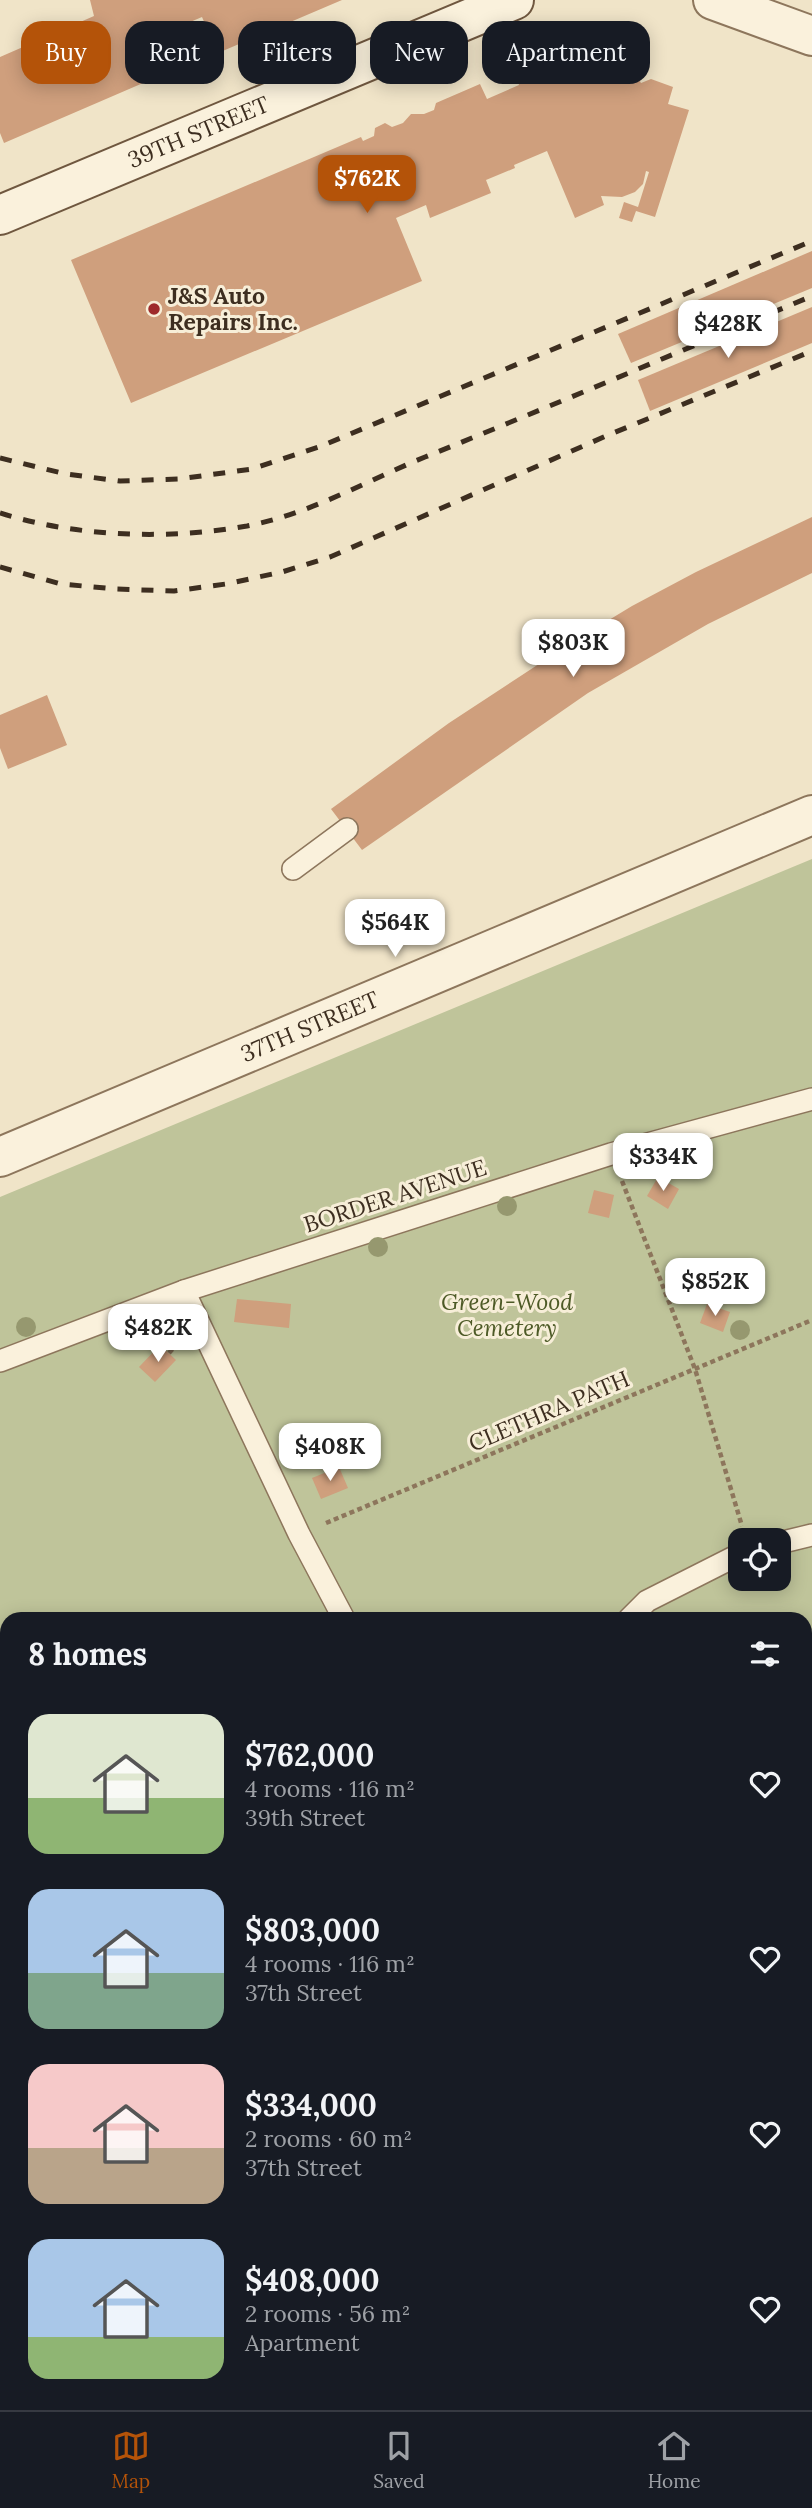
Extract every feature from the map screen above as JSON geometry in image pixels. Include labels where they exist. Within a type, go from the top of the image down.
[{"type":"street","name":"39TH STREET","points":[[0,215],[514,0]]},
{"type":"street","points":[[713,0],[812,36]]},
{"type":"street","name":"37TH STREET","points":[[0,1157],[812,815]]},
{"type":"lane","points":[[293,869],[347,829]]},
{"type":"lane","name":"BORDER AVENUE","points":[[0,1361],[184,1291],[611,1154],[812,1099]]},
{"type":"lane","points":[[184,1291],[299,1534],[340,1612]]},
{"type":"lane","points":[[791,1540],[812,1535]]},
{"type":"lane","points":[[636,1612],[647,1601],[728,1560]]},
{"type":"path","points":[[611,1154],[695,1369],[743,1527]]},
{"type":"path","name":"CLETHRA PATH","points":[[299,1534],[812,1320]]},
{"type":"green space","name":"Green-Wood Cemetery","points":[[812,859],[812,1612],[0,1612],[0,1197]]},
{"type":"building","points":[[90,0],[342,0],[293,21],[238,21],[238,44],[224,50],[224,21],[204,21],[202,17],[193,21],[125,21],[125,84],[141,84],[4,143],[0,133],[0,57],[21,48],[21,84],[111,84],[111,21],[83,21],[94,16]]},
{"type":"building","points":[[651,79],[673,87],[668,104],[689,110],[655,217],[636,211],[632,222],[619,218],[624,202],[638,207],[649,172],[646,171],[643,184],[635,192],[622,197],[601,196],[604,205],[575,218],[547,151],[486,180],[491,193],[430,218],[426,205],[396,218],[422,281],[131,403],[71,260],[361,137],[363,141],[374,136],[375,128],[385,123],[392,127],[403,123],[411,114],[424,114],[434,110],[436,103],[480,84],[487,99],[519,85],[650,84]]},
{"type":"building","points":[[812,251],[812,288],[631,363],[618,334]]},
{"type":"building","points":[[812,307],[812,343],[650,411],[638,380]]},
{"type":"building","points":[[812,517],[812,573],[708,624],[588,693],[362,850],[331,809],[449,723],[571,643],[696,572]]},
{"type":"building","points":[[47,695],[67,745],[8,769],[0,748],[0,715]]},
{"type":"building","points":[[658,1177],[679,1189],[668,1209],[647,1196]]},
{"type":"building","points":[[594,1190],[614,1195],[609,1218],[588,1213]]},
{"type":"building","points":[[237,1299],[291,1304],[289,1328],[234,1322]]},
{"type":"building","points":[[707,1304],[730,1312],[723,1332],[700,1323]]},
{"type":"building","points":[[160,1345],[176,1360],[155,1382],[139,1367]]},
{"type":"building","points":[[339,1467],[348,1488],[321,1499],[312,1478]]},
{"type":"railway","points":[[0,458],[66,474],[120,481],[179,479],[252,469],[319,447],[812,241]]},
{"type":"railway","points":[[0,513],[60,527],[122,534],[186,533],[270,521],[315,505],[812,296]]},
{"type":"railway","points":[[0,567],[61,584],[174,591],[226,584],[282,572],[330,557],[606,436],[812,351]]},
{"type":"place","name":"J&S Auto Repairs Inc.","points":[[154,309]]}]
